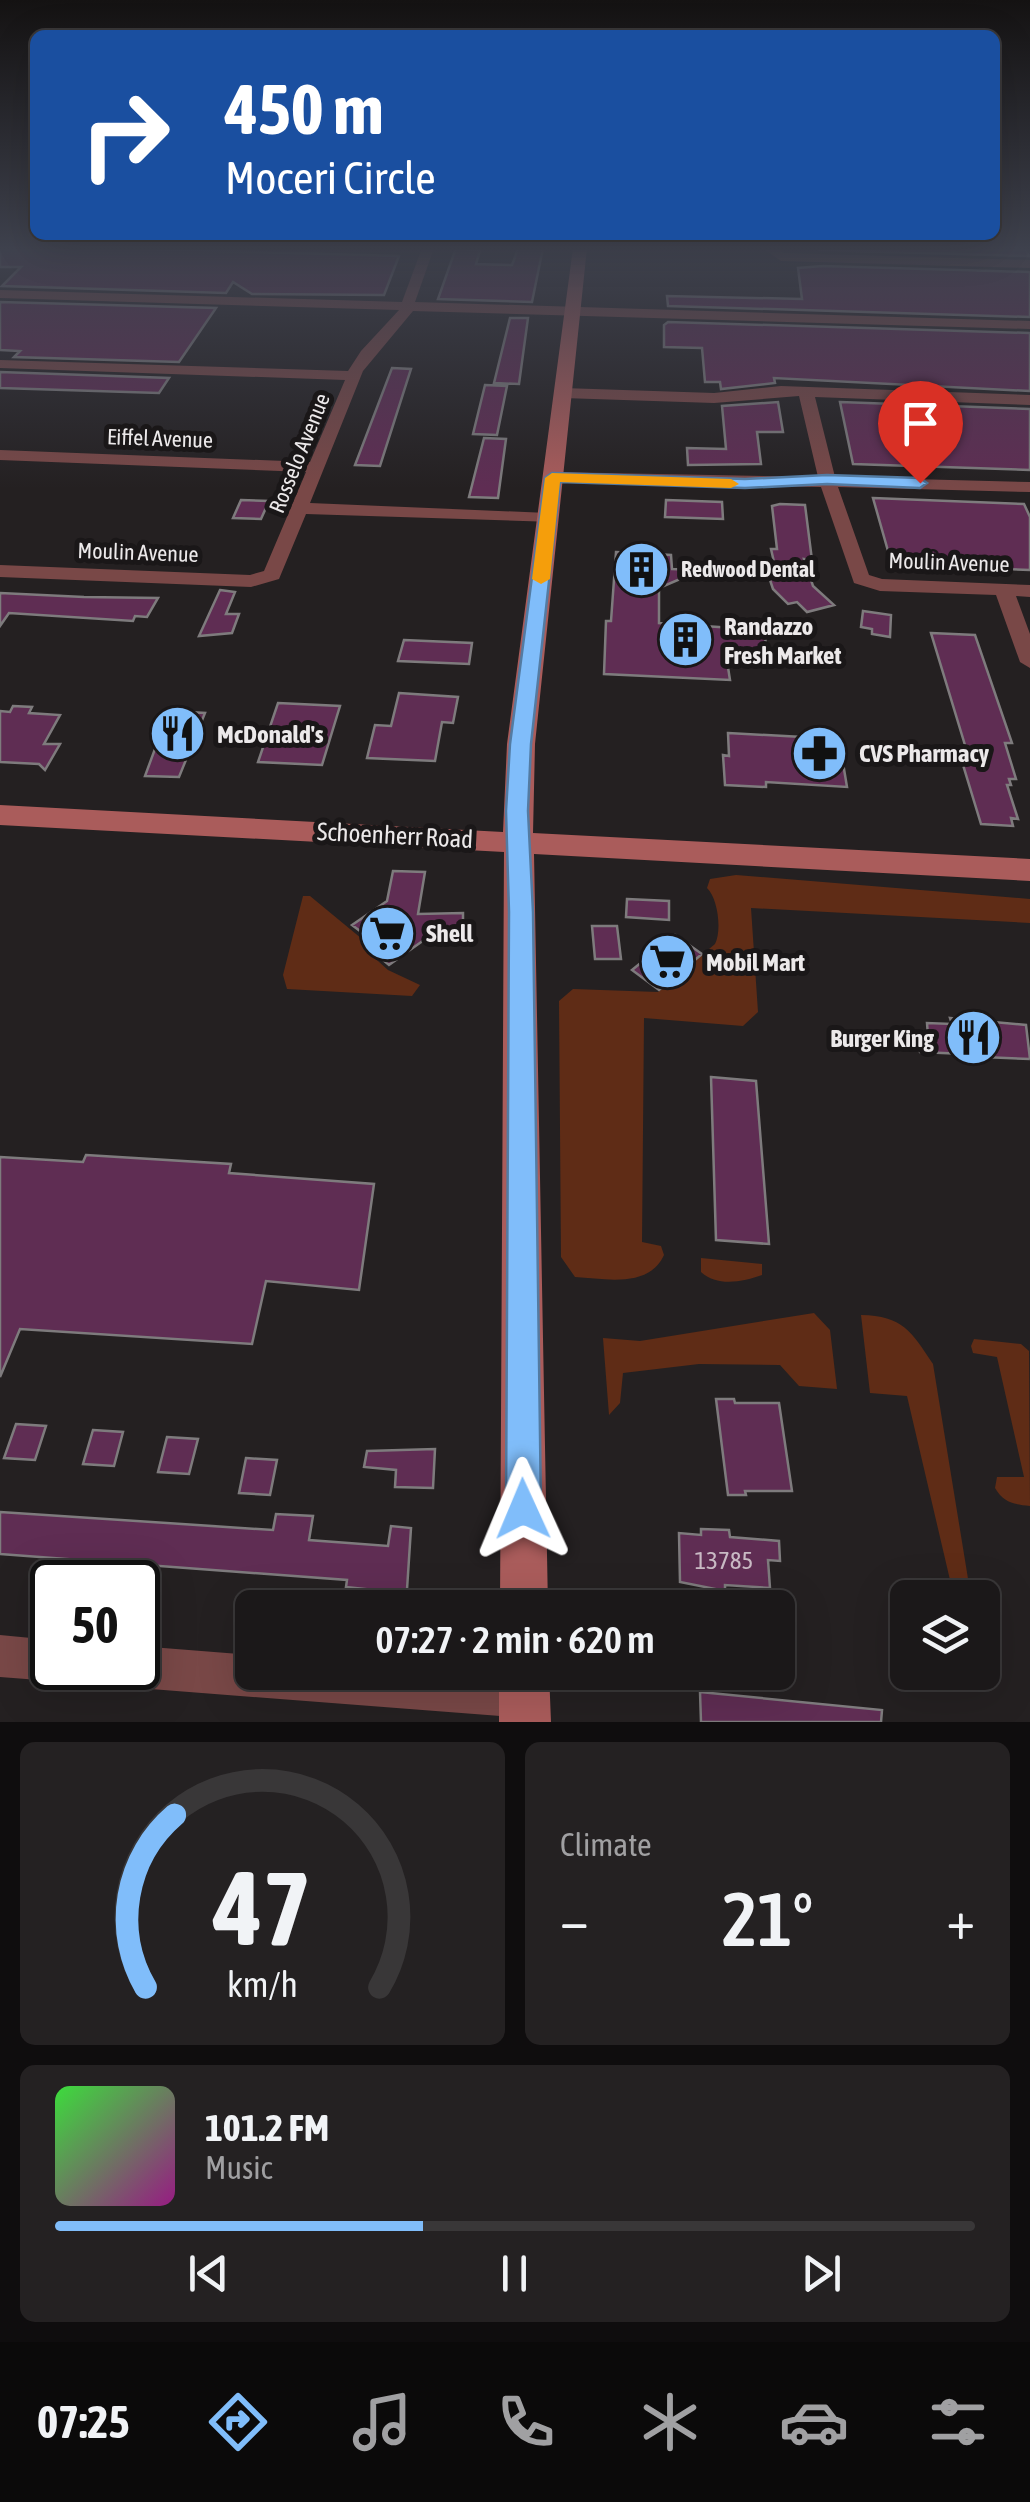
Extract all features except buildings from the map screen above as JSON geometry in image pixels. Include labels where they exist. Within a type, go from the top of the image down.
[{"type":"main road","points":[[524,1590],[518,841],[521,744],[571,328]]},
{"type":"main road","name":"Schoenherr Road","points":[[0,815],[1030,870]]},
{"type":"street","name":"Rosselo Avenue","points":[[272,575],[354,376],[366,354],[395,328]]},
{"type":"street","points":[[0,364],[354,376]]},
{"type":"street","points":[[563,392],[714,398],[806,392],[1030,400]]},
{"type":"street","points":[[806,392],[827,480]]},
{"type":"street","name":"Eiffel Avenue","points":[[0,455],[318,467]]},
{"type":"street","points":[[552,478],[745,484],[827,480],[1030,487]]},
{"type":"street","name":"Moulin Avenue","points":[[827,480],[857,574],[867,582],[1030,591]]},
{"type":"street","points":[[302,508],[548,518]]},
{"type":"street","name":"Moulin Avenue","points":[[0,571],[251,581],[272,575]]},
{"type":"street","points":[[1004,590],[1030,662]]},
{"type":"street","points":[[0,1656],[30,1658]]},
{"type":"street","points":[[160,1669],[525,1697]]},
{"type":"shaded area","points":[[736,875],[1030,899],[1030,923],[751,908],[758,1012],[743,1026],[644,1018],[642,1242],[661,1246],[664,1255],[657,1266],[638,1277],[575,1277],[561,1257],[559,1001],[573,989],[658,992],[715,944],[718,915],[707,888],[710,879]]},
{"type":"shaded area","points":[[303,896],[310,896],[373,948],[368,952],[388,970],[420,985],[412,996],[287,989],[283,975]]},
{"type":"shaded area","points":[[701,1258],[762,1264],[762,1275],[739,1281],[715,1280],[701,1272]]},
{"type":"shaded area","points":[[814,1313],[830,1330],[837,1389],[799,1386],[780,1365],[699,1364],[623,1373],[620,1403],[609,1415],[603,1338],[640,1341]]},
{"type":"shaded area","points":[[861,1315],[896,1322],[933,1364],[968,1580],[950,1580],[907,1396],[870,1393]]},
{"type":"shaded area","points":[[974,1339],[1021,1344],[1029,1351],[1030,1506],[1010,1502],[995,1488],[997,1477],[1024,1477],[997,1357],[973,1353]]},
{"type":"slow traffic","points":[[541,579],[552,478],[731,484]]},
{"type":"place","name":"Redwood Dental","points":[[642,569]]},
{"type":"place","name":"Randazzo Fresh Market","points":[[685,640]]},
{"type":"place","name":"McDonald's","points":[[178,734]]},
{"type":"place","name":"CVS Pharmacy","points":[[820,753]]},
{"type":"place","name":"Shell","points":[[387,933]]},
{"type":"place","name":"Mobil Mart","points":[[667,962]]},
{"type":"place","name":"Burger King","points":[[973,1038]]},
{"type":"route","points":[[523,1509],[521,912],[517,811],[521,744],[552,478],[745,484],[827,480],[920,483]]}]
